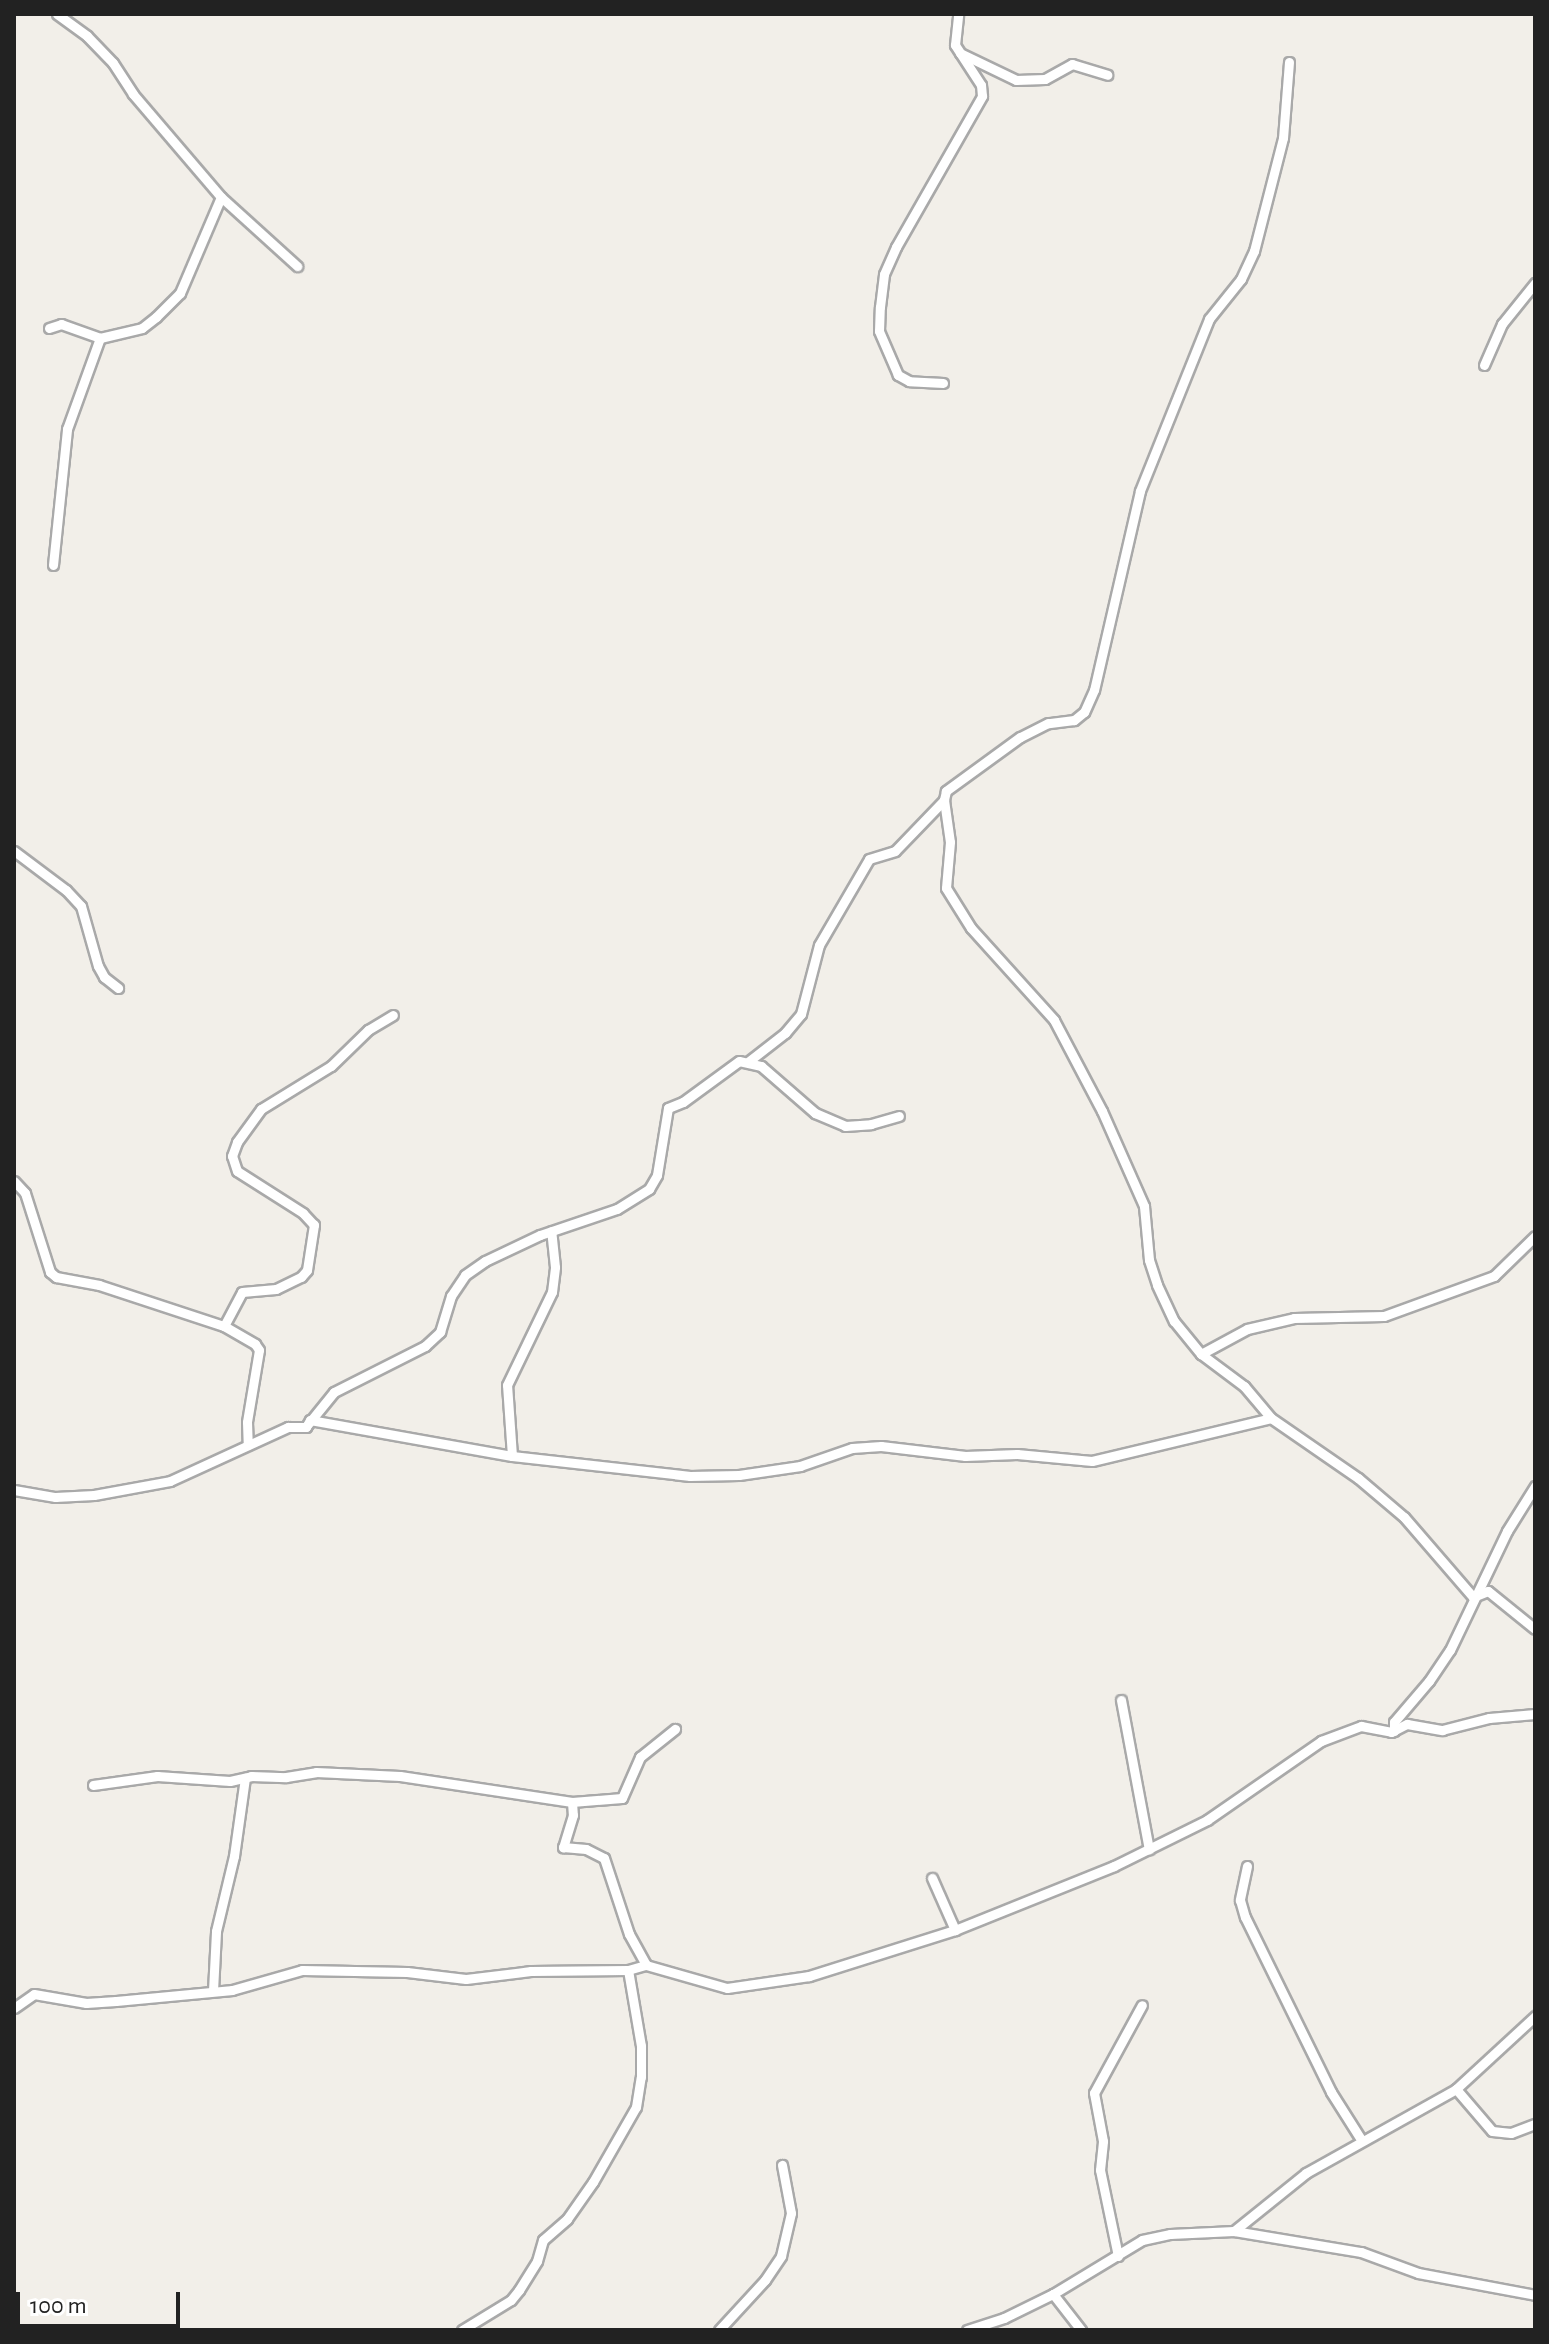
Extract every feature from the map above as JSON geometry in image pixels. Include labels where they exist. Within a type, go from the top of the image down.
[{"type":"street","points":[[57,14],[87,36],[113,63],[133,94],[221,197],[297,266]]},
{"type":"street","points":[[943,383],[909,381],[898,375],[879,331],[884,274],[896,247],[982,96],[981,85],[953,38],[958,14]]},
{"type":"street","points":[[960,53],[1016,80],[1045,79],[1072,64],[1107,75]]},
{"type":"street","points":[[749,1061],[785,1033],[801,1014],[819,945],[869,859],[895,851],[944,800],[951,787],[1020,737],[1048,723],[1074,720],[1089,701],[1140,491],[1209,319],[1241,279],[1254,251],[1283,138],[1289,62]]},
{"type":"street","points":[[49,328],[61,324],[100,338],[142,328],[180,293],[221,197]]},
{"type":"street","points":[[1484,365],[1502,324],[1535,283]]},
{"type":"street","points":[[53,565],[67,429],[100,338]]},
{"type":"street","points":[[944,800],[950,842],[945,880],[951,900],[993,954],[1054,1020],[1102,1111],[1144,1206],[1149,1260],[1161,1296],[1174,1321],[1201,1354],[1244,1386],[1271,1418],[1358,1478],[1404,1517],[1473,1597]]},
{"type":"street","points":[[14,851],[66,890],[81,906],[98,966],[104,977],[118,988]]},
{"type":"street","points":[[224,1326],[242,1292],[266,1291],[301,1277],[307,1270],[314,1225],[303,1213],[237,1171],[232,1156],[237,1142],[261,1109],[331,1066],[368,1030],[393,1015]]},
{"type":"street","points":[[306,1427],[334,1392],[425,1346],[440,1332],[451,1296],[465,1275],[485,1261],[551,1231],[617,1209],[649,1189],[657,1175],[668,1108],[683,1102],[739,1061],[749,1061],[776,1077],[815,1113],[845,1126],[871,1124],[899,1116]]},
{"type":"street","points":[[14,1181],[25,1193],[50,1272],[56,1277],[99,1285],[224,1326],[259,1350],[247,1422],[248,1445]]},
{"type":"street","points":[[512,1456],[507,1385],[552,1292],[555,1267],[551,1231]]},
{"type":"street","points":[[1201,1354],[1247,1329],[1294,1318],[1320,1315],[1384,1316],[1494,1276],[1535,1236]]},
{"type":"street","points":[[306,1427],[310,1420],[512,1456],[690,1476],[739,1475],[800,1466],[852,1448],[881,1446],[965,1456],[1017,1454],[1092,1461],[1271,1418]]},
{"type":"street","points":[[14,1490],[55,1497],[138,1488],[191,1474],[288,1427],[306,1427]]},
{"type":"street","points":[[1394,1731],[1394,1722],[1450,1650],[1473,1597],[1535,1486]]},
{"type":"street","points":[[1473,1597],[1488,1591],[1535,1629]]},
{"type":"street","points":[[1121,1700],[1149,1849]]},
{"type":"street","points":[[14,2008],[34,1994],[86,2003],[232,1990],[302,1970],[407,1972],[466,1979],[531,1971],[628,1970],[646,1965],[727,1988],[809,1976],[955,1930],[1149,1849],[1207,1820],[1321,1741],[1361,1726],[1394,1731],[1407,1724],[1442,1730],[1489,1718],[1535,1714]]},
{"type":"street","points":[[93,1785],[157,1776],[230,1781],[316,1772],[400,1776],[572,1802],[624,1798],[640,1757],[675,1729]]},
{"type":"street","points":[[213,1991],[216,1931],[234,1856],[245,1778]]},
{"type":"street","points":[[572,1802],[573,1815],[563,1847],[586,1849],[604,1858],[629,1934],[646,1965]]},
{"type":"street","points":[[1247,1866],[1240,1900],[1245,1917],[1317,2064],[1362,2141]]},
{"type":"street","points":[[932,1878],[955,1930]]},
{"type":"street","points":[[462,2330],[511,2300],[519,2290],[537,2261],[543,2240],[567,2219],[593,2182],[636,2107],[641,2077],[641,2046],[628,1970]]},
{"type":"street","points":[[1118,2256],[1100,2170],[1103,2141],[1094,2093],[1142,2005]]},
{"type":"street","points":[[1234,2231],[1268,2207],[1285,2188],[1456,2089],[1534,2019]]},
{"type":"street","points":[[1456,2089],[1492,2131],[1511,2133],[1535,2124]]},
{"type":"street","points":[[719,2330],[765,2280],[781,2256],[791,2213],[782,2165]]},
{"type":"street","points":[[967,2330],[1004,2318],[1053,2294],[1142,2240],[1170,2234],[1234,2231],[1361,2252],[1418,2273],[1535,2295]]},
{"type":"street","points":[[1053,2294],[1081,2330]]}]
